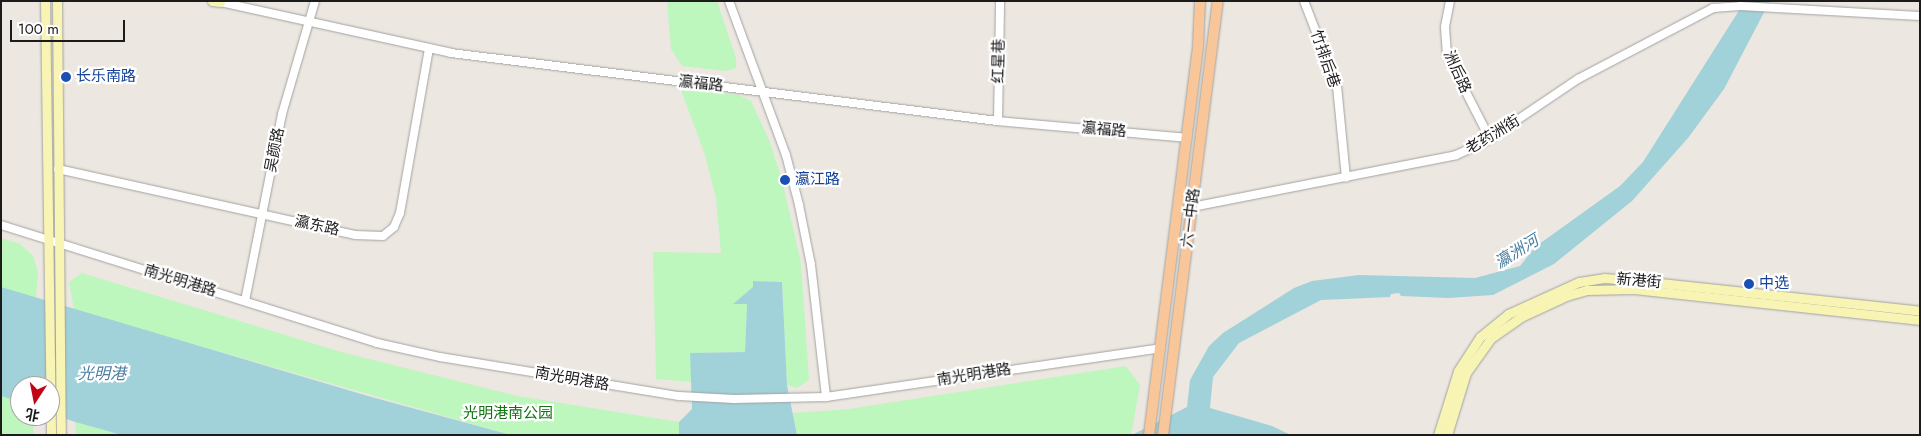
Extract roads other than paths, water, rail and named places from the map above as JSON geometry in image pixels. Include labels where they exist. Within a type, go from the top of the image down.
[{"type":"main road","points":[[45,1],[50,376]]},
{"type":"main road","points":[[56,1],[61,435]]},
{"type":"main road","name":"六一中路","points":[[1149,435],[1187,138],[1200,1]]},
{"type":"main road","name":"六一中路","points":[[1163,435],[1218,1]]},
{"type":"main road","name":"新港街","points":[[1438,435],[1458,371],[1480,337],[1508,314],[1578,282],[1604,278],[1632,280],[1920,311]]},
{"type":"main road","name":"新港街","points":[[1447,435],[1466,373],[1491,338],[1521,317],[1566,296],[1588,290],[1634,289],[1920,320]]},
{"type":"street","name":"吴颜路","points":[[245,301],[284,105],[315,1]]},
{"type":"street","points":[[729,1],[786,155],[804,226],[826,397]]},
{"type":"street","name":"红星巷","points":[[998,121],[1000,1]]},
{"type":"street","name":"竹排后巷","points":[[1304,1],[1337,86],[1346,178]]},
{"type":"street","name":"洲后路","points":[[1450,1],[1445,27],[1447,55],[1490,139]]},
{"type":"street","name":"瀛福路","points":[[216,2],[429,49],[998,121],[1187,138]]},
{"type":"street","name":"老药洲街","points":[[1192,207],[1438,161],[1490,139],[1578,79],[1693,16],[1713,8],[1740,6],[1920,16]]},
{"type":"street","name":"瀛东路","points":[[58,169],[370,238],[389,233],[400,213],[429,49]]},
{"type":"street","name":"南光明港路","points":[[1,225],[351,335],[412,351],[630,389],[714,399],[826,397],[1160,348]]},
{"type":"water","points":[[1745,1],[1770,1],[1724,89],[1688,138],[1632,201],[1554,264],[1493,295],[1448,298],[1401,296],[1399,293],[1391,294],[1390,297],[1321,300],[1239,343],[1213,377],[1210,408],[1272,426],[1291,435],[1132,435],[1187,407],[1190,380],[1209,346],[1223,333],[1294,288],[1312,281],[1359,275],[1475,278],[1520,266],[1535,247],[1620,186],[1643,162]]},
{"type":"water","points":[[753,281],[782,282],[787,385],[797,435],[679,435],[679,422],[692,409],[690,353],[745,352],[747,304],[733,304],[753,287]]},
{"type":"water","name":"光明港","points":[[1,287],[368,396],[511,435],[122,435],[60,417],[60,376],[10,376],[10,399],[1,396]]},
{"type":"place","name":"长乐南路","points":[[66,77]]},
{"type":"place","name":"瀛江路","points":[[785,180]]},
{"type":"place","name":"中选","points":[[1749,284]]},
{"type":"water label","name":"瀛洲河","points":[[1517,252]]},
{"type":"park label","name":"光明港南公园","points":[[508,414]]}]
